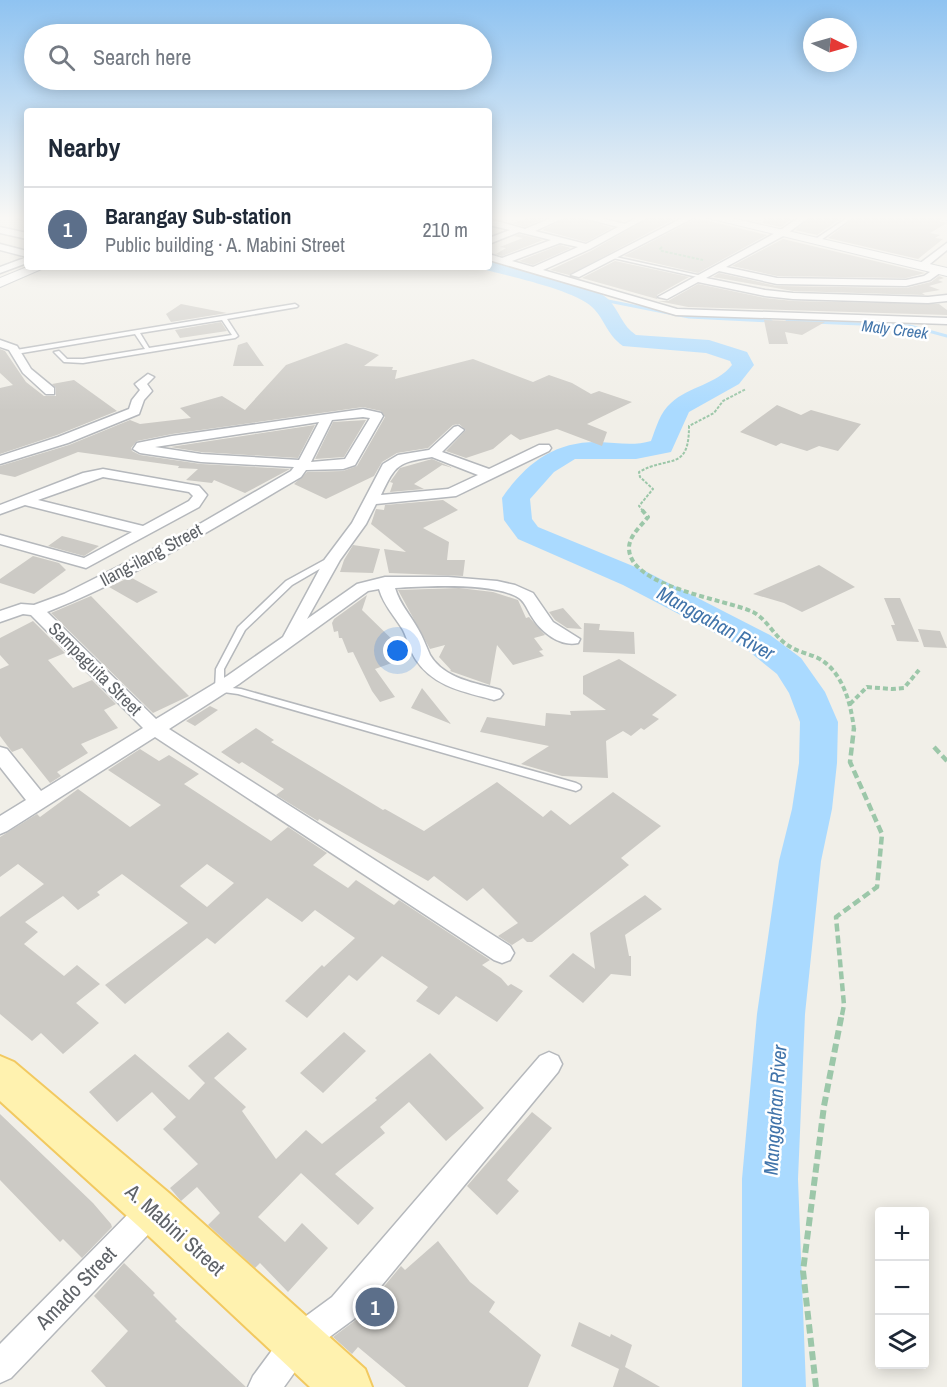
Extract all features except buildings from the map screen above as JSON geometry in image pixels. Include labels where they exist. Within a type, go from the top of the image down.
[{"type":"main road","name":"A. Mabini Street","points":[[0,1075],[153,1209],[347,1387]]},
{"type":"street","points":[[570,281],[676,312],[947,321]]},
{"type":"street","points":[[663,297],[695,281]]},
{"type":"street","points":[[712,281],[765,293],[928,300],[947,298]]},
{"type":"street","points":[[776,281],[906,283],[916,281]]},
{"type":"street","points":[[854,282],[862,298]]},
{"type":"street","points":[[0,343],[13,348],[27,370],[50,391]]},
{"type":"street","points":[[0,460],[63,440],[114,418],[130,415],[135,411],[138,398],[146,391],[141,384],[148,377]]},
{"type":"street","points":[[363,413],[377,416],[350,462],[343,465],[307,466],[299,469],[140,449],[148,444],[327,417],[363,413]]},
{"type":"street","points":[[299,469],[322,432],[327,417]]},
{"type":"street","points":[[433,453],[458,430]]},
{"type":"street","points":[[371,500],[451,493],[544,448]]},
{"type":"street","points":[[286,641],[333,559],[359,524],[388,467],[403,458],[433,453],[489,474]]},
{"type":"street","name":"Ilang-ilang Street","points":[[0,617],[29,609],[98,583],[184,539],[299,469]]},
{"type":"street","points":[[0,510],[88,476],[103,474],[183,487],[198,492],[200,495],[194,504],[86,563]]},
{"type":"street","points":[[25,501],[146,531]]},
{"type":"street","points":[[0,539],[86,563],[98,583]]},
{"type":"street","points":[[0,825],[219,689],[363,587],[385,582],[431,580],[499,587],[520,592],[530,599],[543,623],[556,634],[572,639]]},
{"type":"street","points":[[385,582],[391,603],[411,630],[423,658],[437,674],[455,683],[494,694]]},
{"type":"street","points":[[0,602],[29,609]]},
{"type":"street","name":"Sampaguita Street","points":[[29,609],[154,728],[502,953]]},
{"type":"street","points":[[0,754],[38,801]]},
{"type":"street","points":[[264,1387],[298,1341],[343,1308],[549,1064]]},
{"type":"street","name":"Amado Street","points":[[0,1367],[153,1209]]},
{"type":"lane","points":[[16,352],[295,306]]},
{"type":"lane","points":[[57,352],[66,361],[83,361],[235,336],[223,317]]},
{"type":"lane","points":[[136,332],[148,350]]},
{"type":"lane","points":[[333,559],[289,583],[241,629],[220,669],[219,689],[238,691],[576,787]]},
{"type":"path","points":[[746,389],[723,401],[718,411],[689,426],[690,444],[681,457],[668,464],[639,472],[640,477],[653,489],[639,506],[648,517],[631,539],[629,549],[634,561],[645,574],[687,592],[752,612],[764,620],[788,646],[823,661],[842,683],[854,728],[850,762],[882,834],[877,887],[836,918],[844,1005],[824,1106],[803,1271],[816,1387]]},
{"type":"path","points":[[849,705],[867,687],[903,689],[911,685],[919,670]]},
{"type":"path","points":[[934,747],[947,761]]},
{"type":"waterway","name":"Manggahan River","points":[[542,281],[593,298],[601,304],[620,334],[631,341],[709,347],[739,357],[743,365],[723,385],[680,407],[671,420],[662,446],[636,451],[580,450],[556,458],[544,466],[516,498],[518,520],[528,533],[634,578],[758,642],[789,666],[807,692],[819,722],[818,763],[812,809],[800,861],[781,1014],[770,1179],[774,1387]]},
{"type":"waterway","name":"Maly Creek","points":[[593,298],[689,317],[771,321]]},
{"type":"waterway","name":"Maly Creek","points":[[787,321],[910,326],[947,336]]},
{"type":"place","name":"Barangay Sub-station","points":[[375,1307]]}]
